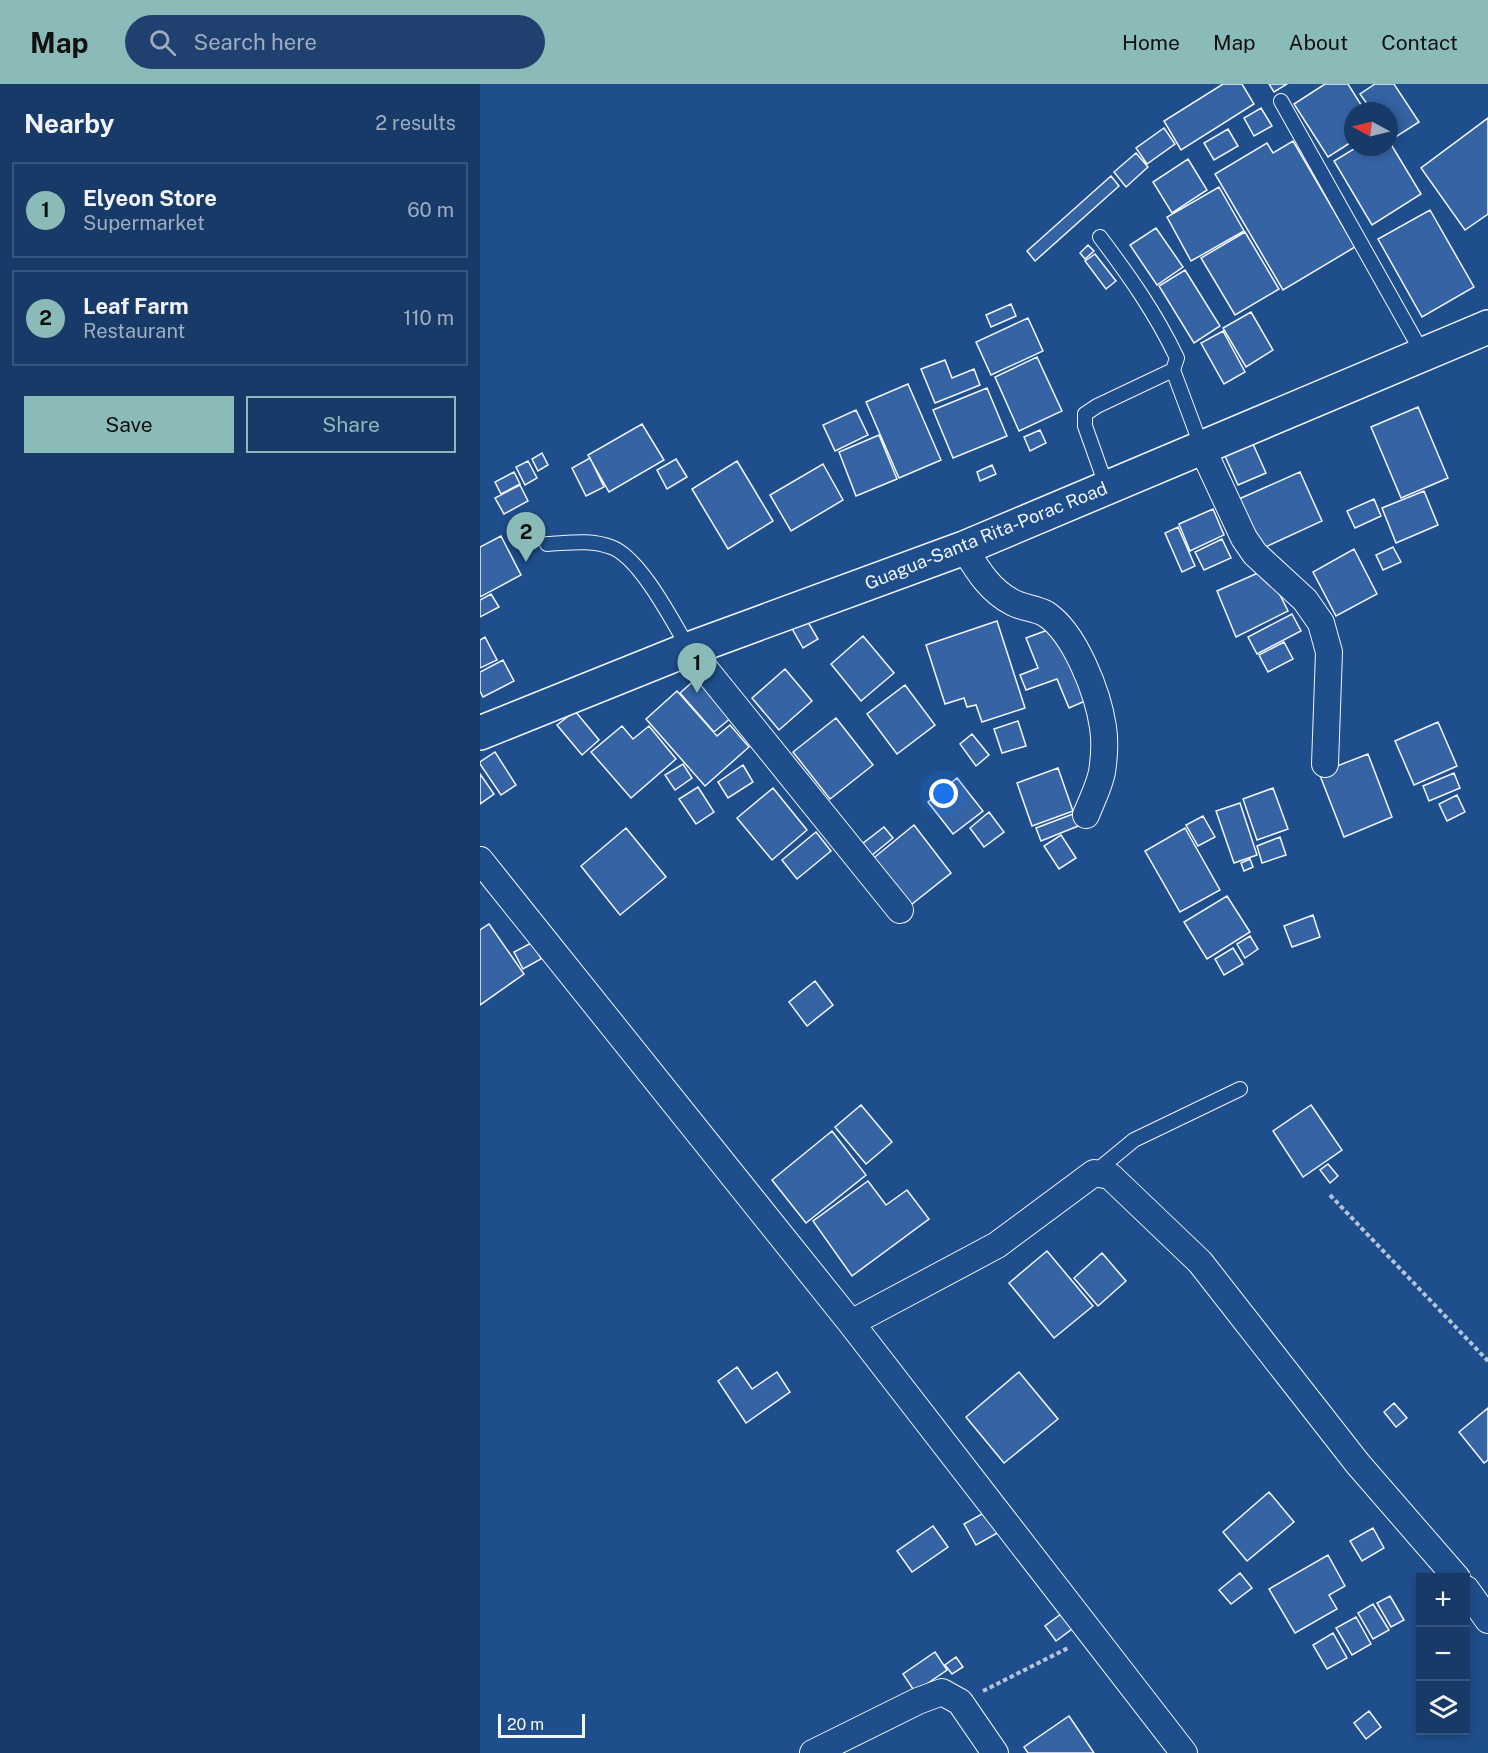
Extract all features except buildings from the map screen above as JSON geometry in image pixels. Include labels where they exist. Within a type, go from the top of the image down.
[{"type":"main road","name":"Guagua-Santa Rita-Porac Road","points":[[480,733],[689,649],[964,548],[1488,327]]},
{"type":"street","points":[[1202,448],[1244,538],[1255,554],[1305,600],[1321,623],[1329,652],[1325,764]]},
{"type":"street","points":[[964,548],[983,578],[997,592],[1012,603],[1046,614],[1069,638],[1082,663],[1095,694],[1103,728],[1102,773],[1086,816]]},
{"type":"street","points":[[689,649],[900,910]]},
{"type":"street","points":[[480,860],[851,1323],[1184,1753]]},
{"type":"street","points":[[851,1323],[997,1245],[1094,1173],[1110,1176],[1200,1262],[1358,1464],[1453,1573]]},
{"type":"street","points":[[1470,1595],[1488,1620]]},
{"type":"street","points":[[813,1753],[918,1701],[942,1692],[960,1702],[994,1753]]},
{"type":"lane","points":[[1281,101],[1423,354]]},
{"type":"lane","points":[[1100,237],[1147,301],[1177,358],[1173,370],[1202,448]]},
{"type":"lane","points":[[1107,488],[1085,426],[1085,414],[1097,405],[1173,370]]},
{"type":"lane","points":[[547,544],[589,542],[614,547],[640,569],[689,649]]},
{"type":"lane","points":[[1094,1173],[1134,1140],[1240,1089]]},
{"type":"path","points":[[1330,1195],[1488,1361]]},
{"type":"path","points":[[960,1702],[1092,1635]]},
{"type":"place","name":"Leaf Farm","points":[[526,562]]},
{"type":"place","name":"Elyeon Store","points":[[697,693]]}]
